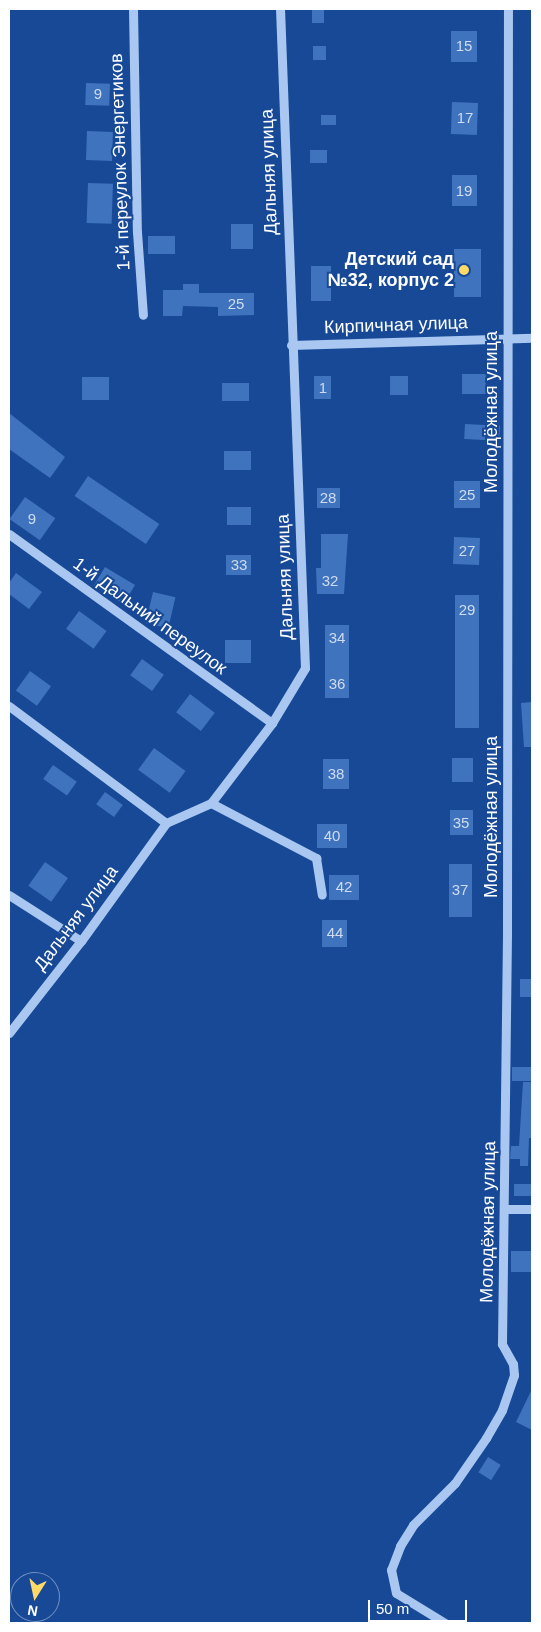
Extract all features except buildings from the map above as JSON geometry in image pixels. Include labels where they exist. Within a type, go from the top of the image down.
[{"type":"street","name":"1-й переулок Энергетиков","points":[[133,9],[137,232],[143,315]]},
{"type":"street","name":"Дальняя улица","points":[[9,1033],[81,941],[166,823],[211,803],[272,724],[305,668],[291,345],[280,9]]},
{"type":"street","name":"Молодёжная улица","points":[[444,1623],[406,1602],[396,1593],[391,1570],[400,1546],[413,1525],[455,1483],[502,1410],[512,1387],[513,1364],[502,1344],[508,9]]},
{"type":"street","name":"Кирпичная улица","points":[[291,345],[532,338]]},
{"type":"street","name":"1-й Дальний переулок","points":[[9,534],[272,724]]},
{"type":"street","points":[[9,706],[166,823]]},
{"type":"street","points":[[211,803],[316,858],[322,894]]},
{"type":"street","points":[[9,895],[81,941]]},
{"type":"street","points":[[504,1209],[532,1209]]},
{"type":"place","name":"Детский сад №32, корпус 2","points":[[464,270]]}]
